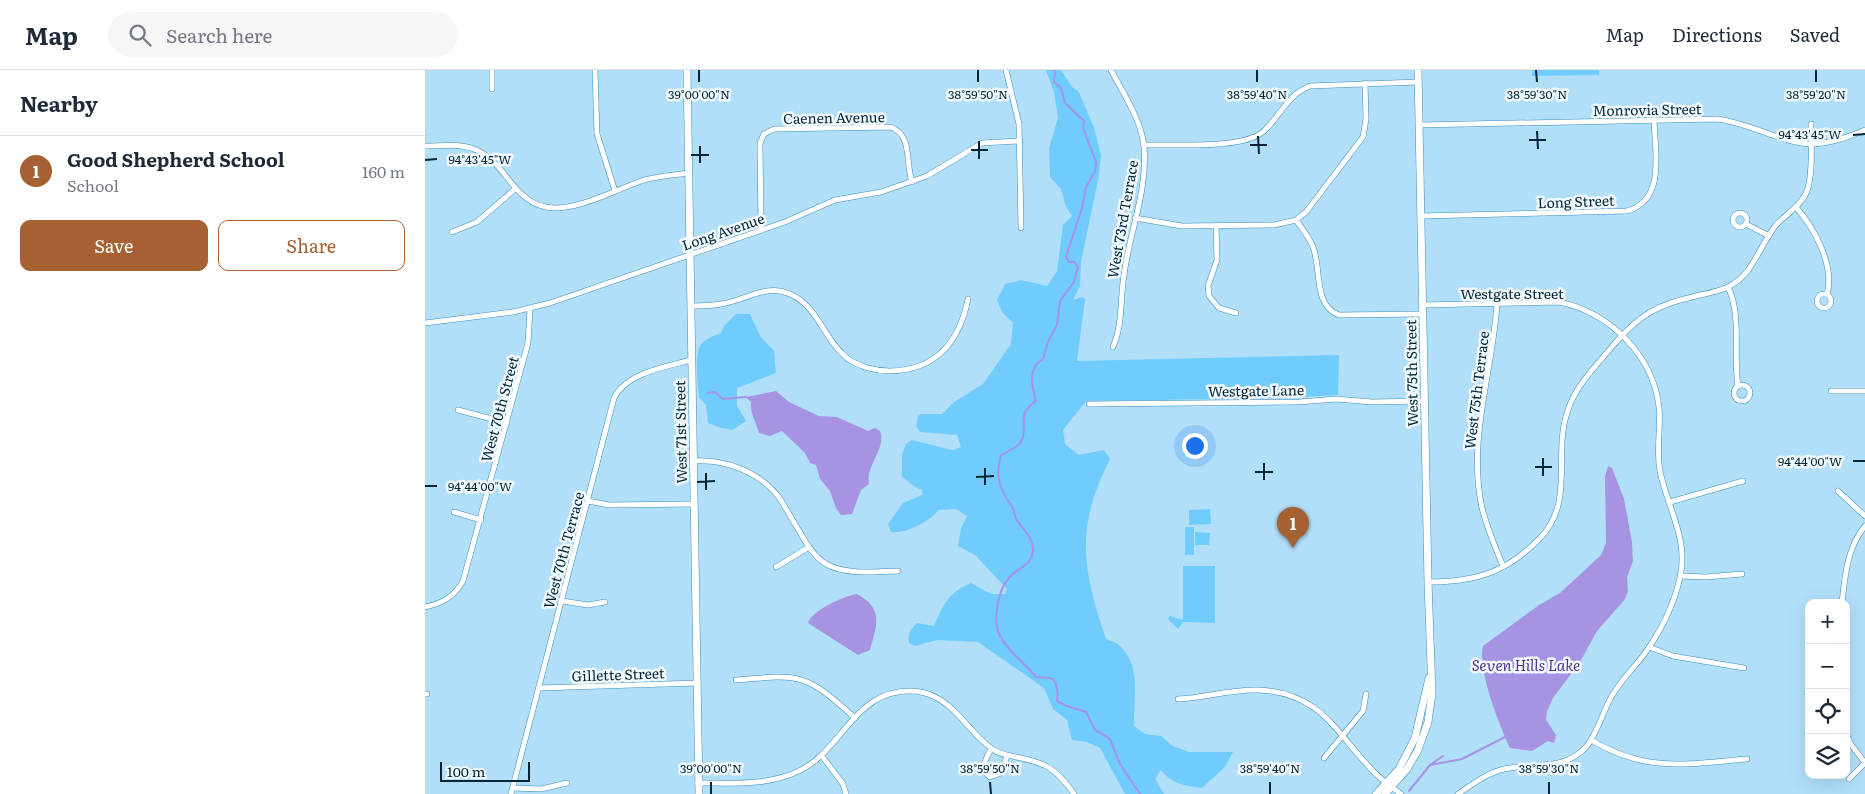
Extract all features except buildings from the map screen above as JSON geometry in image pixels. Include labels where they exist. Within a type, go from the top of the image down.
[{"type":"main road","name":"West 71st Street","points":[[687,70],[699,794]]},
{"type":"main road","name":"West 75th Street","points":[[1390,785],[1413,760],[1425,731],[1432,693],[1427,582],[1418,70]]},
{"type":"main road","points":[[1376,794],[1390,785]]},
{"type":"main road","points":[[1385,794],[1390,785]]},
{"type":"street","points":[[492,70],[492,88]]},
{"type":"street","points":[[595,70],[597,134],[615,191]]},
{"type":"street","points":[[1006,70],[1019,124],[1021,228]]},
{"type":"street","name":"West 73rd Terrace","points":[[1111,70],[1135,120],[1144,145],[1143,179],[1124,274],[1119,329],[1113,347]]},
{"type":"street","points":[[1144,145],[1248,140],[1263,132],[1288,101],[1301,89],[1318,84],[1419,82]]},
{"type":"street","points":[[1135,218],[1182,226],[1274,225],[1296,220],[1306,212],[1363,137],[1366,120],[1365,83]]},
{"type":"street","name":"Long Street","points":[[1421,216],[1627,211],[1634,209],[1649,198],[1655,182],[1654,120]]},
{"type":"street","name":"Monrovia Street","points":[[1419,125],[1729,120],[1794,141],[1811,144],[1833,142],[1865,130]]},
{"type":"street","points":[[1427,582],[1466,581],[1489,574],[1538,540],[1551,523],[1562,494],[1562,438],[1567,413],[1580,385],[1622,336],[1645,315],[1665,304],[1728,287],[1750,269],[1769,236],[1781,220],[1796,207],[1808,188],[1811,124]]},
{"type":"street","name":"Caenen Avenue","points":[[761,230],[760,143],[764,134],[774,129],[891,127],[903,135],[905,139],[911,182]]},
{"type":"street","name":"Long Avenue","points":[[425,323],[530,309],[761,230],[835,200],[881,192],[911,182],[939,171],[982,143],[1020,141]]},
{"type":"street","points":[[425,146],[462,146],[483,153],[497,165],[515,189],[529,201],[557,208],[567,207],[661,176],[689,173]]},
{"type":"street","points":[[452,232],[477,222],[515,189]]},
{"type":"street","points":[[1796,207],[1818,240],[1829,285],[1827,294]]},
{"type":"street","points":[[1296,220],[1313,248],[1323,303],[1332,313],[1339,316],[1422,314]]},
{"type":"street","points":[[1746,224],[1769,236]]},
{"type":"street","points":[[1216,226],[1217,260],[1208,286],[1209,296],[1219,308],[1236,313]]},
{"type":"street","points":[[1728,287],[1734,306],[1735,365],[1738,386]]},
{"type":"street","points":[[691,306],[723,304],[764,290],[789,293],[805,302],[837,348],[847,358],[858,365],[879,371],[902,371],[930,362],[946,349],[957,333],[968,299]]},
{"type":"street","name":"Westgate Street","points":[[1422,304],[1544,302],[1572,305],[1595,315],[1622,336],[1642,358],[1654,384],[1659,416],[1658,461],[1680,537],[1681,576]]},
{"type":"street","name":"West 75th Terrace","points":[[1497,303],[1494,339],[1481,411],[1478,470],[1482,509],[1503,566]]},
{"type":"street","name":"West 70th Street","points":[[425,607],[439,603],[452,596],[463,581],[530,336],[530,309]]},
{"type":"street","name":"West 70th Terrace","points":[[512,791],[614,398],[619,388],[630,380],[691,360]]},
{"type":"street","points":[[1831,391],[1865,391]]},
{"type":"street","name":"Westgate Lane","points":[[1089,404],[1299,402],[1336,399],[1371,402],[1424,401]]},
{"type":"street","points":[[458,410],[507,423]]},
{"type":"street","points":[[693,461],[722,461],[762,482],[778,497],[809,547],[825,564],[855,571],[898,571]]},
{"type":"street","points":[[1670,502],[1743,481]]},
{"type":"street","points":[[1838,491],[1865,516]]},
{"type":"street","points":[[588,501],[609,505],[694,504]]},
{"type":"street","points":[[454,512],[481,520]]},
{"type":"street","points":[[1843,599],[1848,558],[1853,544],[1865,526]]},
{"type":"street","points":[[776,567],[809,547]]},
{"type":"street","points":[[1458,794],[1483,777],[1503,769],[1557,764],[1571,759],[1591,740],[1618,686],[1649,647],[1665,619],[1681,576],[1706,577],[1741,574]]},
{"type":"street","points":[[562,601],[588,605],[605,602]]},
{"type":"street","points":[[1649,647],[1673,656],[1744,668]]},
{"type":"street","points":[[736,680],[785,676],[801,678],[827,693],[855,718]]},
{"type":"street","name":"Gillette Street","points":[[539,688],[697,683]]},
{"type":"street","points":[[1178,699],[1256,690],[1284,694],[1319,711],[1335,724],[1342,735],[1378,775],[1401,794]]},
{"type":"street","points":[[699,783],[770,781],[801,770],[822,756],[866,705],[881,696],[904,691],[925,693],[946,703],[991,749],[1007,756],[1048,766],[1062,777],[1074,794]]},
{"type":"street","points":[[1324,758],[1363,711],[1365,694]]},
{"type":"street","points":[[1847,734],[1850,743],[1865,763],[1850,778]]},
{"type":"street","points":[[1591,740],[1618,755],[1654,764],[1747,759]]},
{"type":"street","points":[[991,749],[983,766],[985,773],[991,777],[1001,773],[1007,756]]},
{"type":"street","points":[[822,756],[843,784],[846,794]]},
{"type":"street","points":[[512,791],[541,789],[567,783]]},
{"type":"shaded area","points":[[1046,70],[1061,70],[1072,87],[1079,92],[1094,128],[1101,155],[1098,181],[1081,261],[1080,286],[1073,300],[1082,297],[1085,299],[1077,361],[1339,355],[1338,395],[1285,398],[1086,401],[1063,430],[1065,444],[1079,455],[1104,450],[1110,459],[1091,506],[1087,528],[1087,569],[1106,639],[1119,645],[1127,654],[1134,673],[1134,726],[1145,734],[1161,736],[1173,746],[1189,752],[1233,752],[1225,767],[1202,788],[1179,784],[1161,770],[1155,779],[1164,794],[1125,794],[1100,748],[1087,742],[1072,740],[1067,720],[1053,709],[1044,688],[978,642],[937,640],[915,646],[909,643],[909,634],[915,625],[917,623],[934,626],[948,600],[963,587],[971,583],[991,594],[1005,594],[1007,589],[975,555],[958,546],[961,528],[967,516],[956,509],[939,510],[923,523],[904,531],[891,532],[888,524],[903,503],[922,495],[922,490],[902,477],[902,454],[906,444],[912,440],[952,450],[961,447],[957,435],[920,432],[916,426],[918,416],[921,414],[942,414],[954,402],[983,384],[1011,344],[1013,323],[1002,312],[997,300],[1005,284],[1021,280],[1047,286],[1057,271],[1063,225],[1072,216],[1066,207],[1061,189],[1050,177],[1049,148],[1058,118],[1054,92]]},
{"type":"shaded area","points":[[1532,70],[1599,70],[1599,75],[1532,76]]},
{"type":"shaded area","points":[[736,314],[750,314],[760,336],[774,351],[776,373],[737,388],[737,406],[746,421],[732,430],[708,423],[706,405],[699,397],[697,360],[700,346],[703,342],[721,333],[724,326]]},
{"type":"shaded area","points":[[1210,509],[1211,524],[1189,525],[1189,510]]},
{"type":"shaded area","points":[[1185,527],[1194,527],[1194,555],[1185,555]]},
{"type":"shaded area","points":[[1195,532],[1210,533],[1209,545],[1195,545]]},
{"type":"shaded area","points":[[1183,566],[1215,566],[1215,623],[1183,622],[1178,629],[1168,619],[1170,616],[1183,620]]},
{"type":"water","points":[[776,391],[789,402],[819,416],[837,417],[868,431],[875,428],[880,431],[881,444],[870,470],[869,484],[861,490],[852,514],[841,515],[836,508],[830,491],[820,479],[816,465],[810,463],[805,453],[782,431],[770,436],[759,433],[752,414],[751,402],[746,397]]},
{"type":"water","name":"Seven Hills Lake","points":[[1608,466],[1612,468],[1624,499],[1632,542],[1633,561],[1627,577],[1628,591],[1625,599],[1597,631],[1580,662],[1553,698],[1547,711],[1546,720],[1556,735],[1554,743],[1548,741],[1532,751],[1510,748],[1495,713],[1486,683],[1483,669],[1483,646],[1539,605],[1560,593],[1601,555],[1606,543],[1605,476]]},
{"type":"water","points":[[857,594],[871,606],[876,618],[875,633],[870,650],[858,655],[808,623],[822,609]]},
{"type":"waterway","points":[[1055,70],[1054,82],[1061,88],[1065,103],[1084,121],[1083,128],[1096,162],[1095,172],[1086,187],[1082,208],[1066,257],[1069,262],[1074,262],[1078,267],[1074,282],[1060,301],[1057,325],[1048,342],[1043,359],[1035,367],[1033,373],[1032,384],[1036,401],[1030,405],[1025,413],[1022,440],[1014,448],[1001,455],[999,462],[998,475],[1001,487],[1013,508],[1016,519],[1031,540],[1033,554],[1028,563],[1011,575],[1004,584],[997,606],[996,621],[1002,640],[1036,677],[1050,678],[1055,681],[1057,701],[1086,712],[1094,729],[1110,739],[1120,764],[1140,794]]},
{"type":"waterway","points":[[708,393],[715,392],[723,399],[746,397]]},
{"type":"waterway","points":[[1409,791],[1430,765],[1462,759],[1505,737]]},
{"type":"waterway","points":[[1430,765],[1443,756]]},
{"type":"place","name":"Good Shepherd School","points":[[1293,548]]}]
